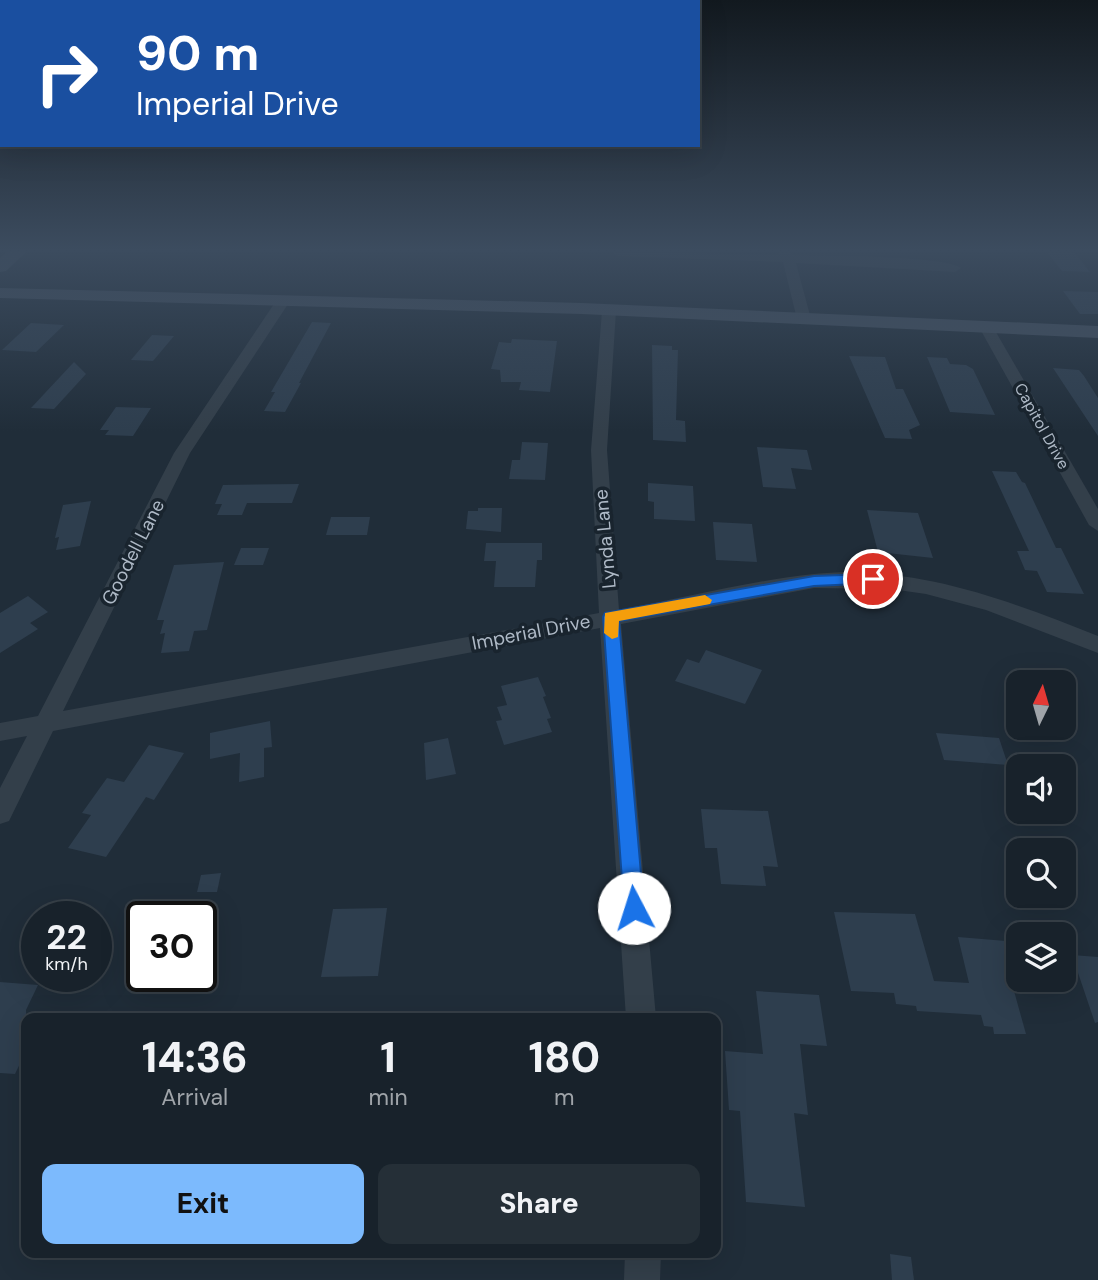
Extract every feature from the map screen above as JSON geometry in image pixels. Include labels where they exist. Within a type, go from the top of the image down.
[{"type":"main road","points":[[627,312],[1098,332]]},
{"type":"street","name":"Goodell Lane","points":[[0,813],[182,453],[276,312]]},
{"type":"street","name":"Lynda Lane","points":[[609,312],[599,450],[641,1013]]},
{"type":"street","points":[[802,312],[804,319]]},
{"type":"street","name":"Capitol Drive","points":[[986,327],[1098,525]]},
{"type":"street","name":"Imperial Drive","points":[[0,732],[814,581],[891,580],[967,594],[1098,645]]},
{"type":"street","points":[[642,1280],[643,1258]]},
{"type":"building","points":[[1078,312],[1098,312],[1098,314]]},
{"type":"building","points":[[312,322],[331,323],[301,383],[285,412],[264,411],[275,392],[271,392]]},
{"type":"building","points":[[31,323],[64,325],[36,352],[2,350]]},
{"type":"building","points":[[152,335],[174,336],[153,361],[131,360]]},
{"type":"building","points":[[512,339],[557,341],[550,392],[519,390],[521,382],[501,382],[500,370],[491,369],[499,342],[511,343]]},
{"type":"building","points":[[652,345],[672,346],[672,350],[678,350],[676,420],[685,421],[686,442],[653,440]]},
{"type":"building","points":[[849,356],[885,357],[896,389],[903,389],[920,425],[909,430],[912,439],[885,438]]},
{"type":"building","points":[[927,357],[947,358],[950,364],[966,365],[973,369],[995,415],[950,412]]},
{"type":"building","points":[[74,362],[86,374],[54,409],[31,408]]},
{"type":"building","points":[[1053,368],[1079,370],[1084,376],[1098,398],[1098,436]]},
{"type":"building","points":[[116,407],[151,408],[133,436],[105,435],[109,430],[100,430]]},
{"type":"building","points":[[522,442],[548,443],[545,480],[509,479],[512,460],[520,460]]},
{"type":"building","points":[[757,447],[807,450],[812,470],[791,468],[796,489],[763,487]]},
{"type":"building","points":[[992,471],[1016,472],[1025,483],[1056,548],[1061,548],[1084,594],[1047,592],[1037,571],[1025,570],[1017,551],[1029,551]]},
{"type":"building","points":[[648,483],[693,486],[695,521],[654,519],[654,502],[648,501]]},
{"type":"building","points":[[299,484],[292,503],[247,503],[242,515],[217,515],[222,504],[215,504],[223,485]]},
{"type":"building","points":[[91,501],[80,546],[56,550],[59,537],[55,538],[63,505]]},
{"type":"building","points":[[478,508],[502,508],[501,532],[466,529],[468,511],[478,511]]},
{"type":"building","points":[[867,510],[918,513],[933,558],[878,552]]},
{"type":"building","points":[[331,517],[370,517],[367,535],[326,535]]},
{"type":"building","points":[[713,522],[752,524],[757,562],[716,560]]},
{"type":"building","points":[[486,543],[542,543],[542,560],[537,560],[535,587],[494,587],[496,561],[484,561]]},
{"type":"building","points":[[241,548],[269,548],[263,565],[234,565]]},
{"type":"building","points":[[224,562],[207,630],[194,631],[189,651],[161,653],[165,633],[160,634],[164,620],[157,620],[174,565]]},
{"type":"building","points":[[28,596],[48,612],[30,623],[38,629],[0,653],[0,613]]},
{"type":"building","points":[[706,650],[762,670],[745,704],[675,681],[687,659],[699,663]]},
{"type":"building","points":[[538,677],[546,696],[543,697],[551,718],[547,719],[552,732],[504,745],[496,721],[502,720],[497,707],[507,705],[501,686]]},
{"type":"building","points":[[270,721],[272,747],[264,748],[264,777],[239,782],[240,753],[210,759],[210,733]]},
{"type":"building","points":[[936,733],[999,738],[1006,765],[944,760]]},
{"type":"building","points":[[448,738],[456,774],[426,780],[424,743]]},
{"type":"building","points":[[149,745],[184,753],[154,800],[146,797],[106,857],[68,848],[91,815],[82,813],[107,778],[124,782]]},
{"type":"building","points":[[701,809],[768,811],[778,867],[763,866],[766,886],[721,884],[717,848],[705,848]]},
{"type":"building","points":[[221,873],[217,892],[197,892],[201,875]]},
{"type":"building","points":[[387,908],[378,976],[321,977],[333,909]]},
{"type":"building","points":[[834,912],[915,914],[934,981],[969,983],[958,937],[1006,941],[1006,992],[1014,992],[1026,1034],[994,1034],[993,1027],[984,1026],[981,1015],[917,1011],[916,1006],[896,1004],[894,993],[851,991]]},
{"type":"building","points":[[1076,955],[1098,957],[1098,1022],[1095,1023],[1076,967]]},
{"type":"building","points":[[0,982],[21,984],[21,992],[35,992],[26,1013],[21,1013],[21,1061],[15,1074],[0,1073]]},
{"type":"building","points":[[756,991],[819,995],[827,1046],[800,1044],[808,1115],[794,1113],[805,1207],[746,1202],[740,1111],[729,1110],[725,1051],[763,1054]]},
{"type":"building","points":[[890,1254],[911,1257],[914,1280],[892,1280]]},
{"type":"slow traffic","points":[[612,633],[611,617],[705,600]]},
{"type":"route","points":[[634,908],[611,617],[814,581],[873,579]]}]
